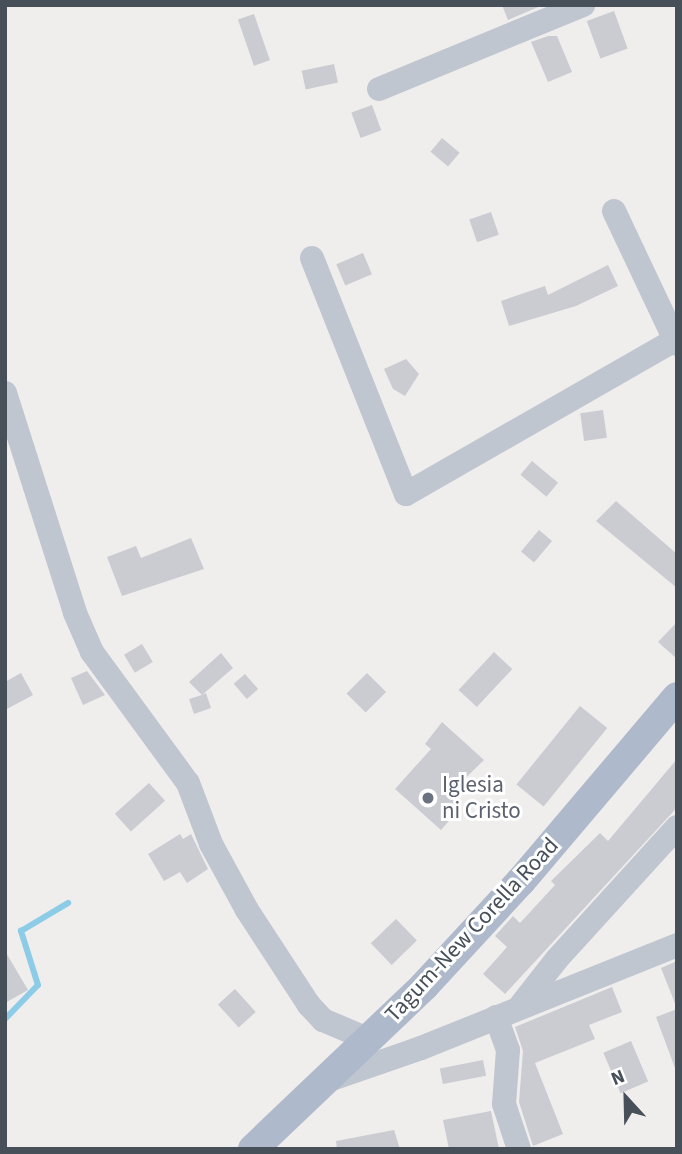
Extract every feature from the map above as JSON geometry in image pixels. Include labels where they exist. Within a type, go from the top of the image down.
[{"type":"main road","name":"Tagum-New Corella Road","points":[[253,1149],[370,1040],[521,881],[677,697]]},
{"type":"street","points":[[379,89],[583,5]]},
{"type":"street","points":[[312,258],[406,494],[676,342],[614,211]]},
{"type":"street","points":[[5,393],[75,612],[92,652],[188,783],[211,844],[241,899],[309,1005],[323,1020],[370,1040]]},
{"type":"street","points":[[521,1006],[556,959],[677,827]]},
{"type":"street","points":[[329,1080],[677,945]]},
{"type":"street","points":[[496,1017],[508,1051],[504,1104],[519,1149]]},
{"type":"building","points":[[502,5],[543,5],[508,20]]},
{"type":"building","points":[[614,11],[628,49],[600,59],[587,21]]},
{"type":"building","points":[[254,14],[270,60],[254,66],[238,20]]},
{"type":"building","points":[[557,36],[572,72],[548,82],[531,42]]},
{"type":"building","points":[[334,64],[338,83],[306,89],[302,71]]},
{"type":"building","points":[[372,105],[381,130],[361,138],[351,113]]},
{"type":"building","points":[[442,138],[460,153],[448,167],[430,152]]},
{"type":"building","points":[[491,212],[499,235],[477,242],[469,219]]},
{"type":"building","points":[[363,253],[372,274],[345,286],[336,264]]},
{"type":"building","points":[[608,265],[618,286],[576,306],[509,326],[501,301],[545,286],[548,295]]},
{"type":"building","points":[[406,359],[419,374],[405,396],[393,389],[384,369]]},
{"type":"building","points":[[603,410],[607,438],[584,441],[580,413]]},
{"type":"building","points":[[532,461],[558,483],[546,497],[520,475]]},
{"type":"building","points":[[616,501],[677,554],[677,588],[596,521]]},
{"type":"building","points":[[539,530],[552,541],[534,562],[521,551]]},
{"type":"building","points":[[191,538],[204,569],[122,596],[107,557],[136,546],[141,558]]},
{"type":"building","points":[[677,622],[677,659],[658,642]]},
{"type":"building","points":[[142,644],[153,662],[135,673],[124,655]]},
{"type":"building","points":[[494,652],[512,669],[477,707],[459,690]]},
{"type":"building","points":[[221,653],[233,668],[202,695],[189,682]]},
{"type":"building","points":[[87,671],[105,695],[83,705],[71,678]]},
{"type":"building","points":[[21,673],[33,695],[5,710],[5,682]]},
{"type":"building","points":[[367,673],[386,692],[366,713],[346,694]]},
{"type":"building","points":[[245,674],[258,689],[247,699],[234,684]]},
{"type":"building","points":[[206,693],[211,708],[194,714],[189,699]]},
{"type":"building","points":[[580,706],[607,728],[544,807],[516,784]]},
{"type":"building","points":[[442,722],[484,760],[448,795],[461,807],[441,830],[395,789],[431,749],[425,744]]},
{"type":"building","points":[[677,759],[677,807],[505,994],[483,974],[507,947],[495,936],[513,916],[520,923],[555,885],[551,881],[600,833],[608,841]]},
{"type":"building","points":[[149,783],[165,801],[131,832],[115,814]]},
{"type":"building","points":[[180,834],[183,839],[191,834],[208,869],[187,883],[180,872],[164,881],[148,854]]},
{"type":"building","points":[[396,919],[417,941],[392,965],[371,943]]},
{"type":"building","points":[[5,951],[28,990],[5,1003]]},
{"type":"building","points":[[677,961],[677,1006],[676,1006],[661,968]]},
{"type":"building","points":[[612,987],[622,1012],[589,1025],[595,1039],[535,1063],[563,1134],[533,1146],[519,1102],[523,1051],[515,1027]]},
{"type":"building","points":[[235,989],[256,1012],[239,1027],[218,1004]]},
{"type":"building","points":[[677,1009],[677,1067],[675,1068],[656,1017]]},
{"type":"building","points":[[631,1041],[648,1082],[621,1093],[603,1053]]},
{"type":"building","points":[[483,1060],[486,1076],[443,1084],[440,1068]]},
{"type":"building","points":[[491,1111],[499,1149],[449,1149],[443,1120]]},
{"type":"building","points":[[394,1130],[400,1149],[337,1149],[336,1141]]},
{"type":"waterway","points":[[5,1019],[38,985],[21,931],[68,903]]},
{"type":"place","name":"Iglesia ni Cristo","points":[[428,798]]}]
